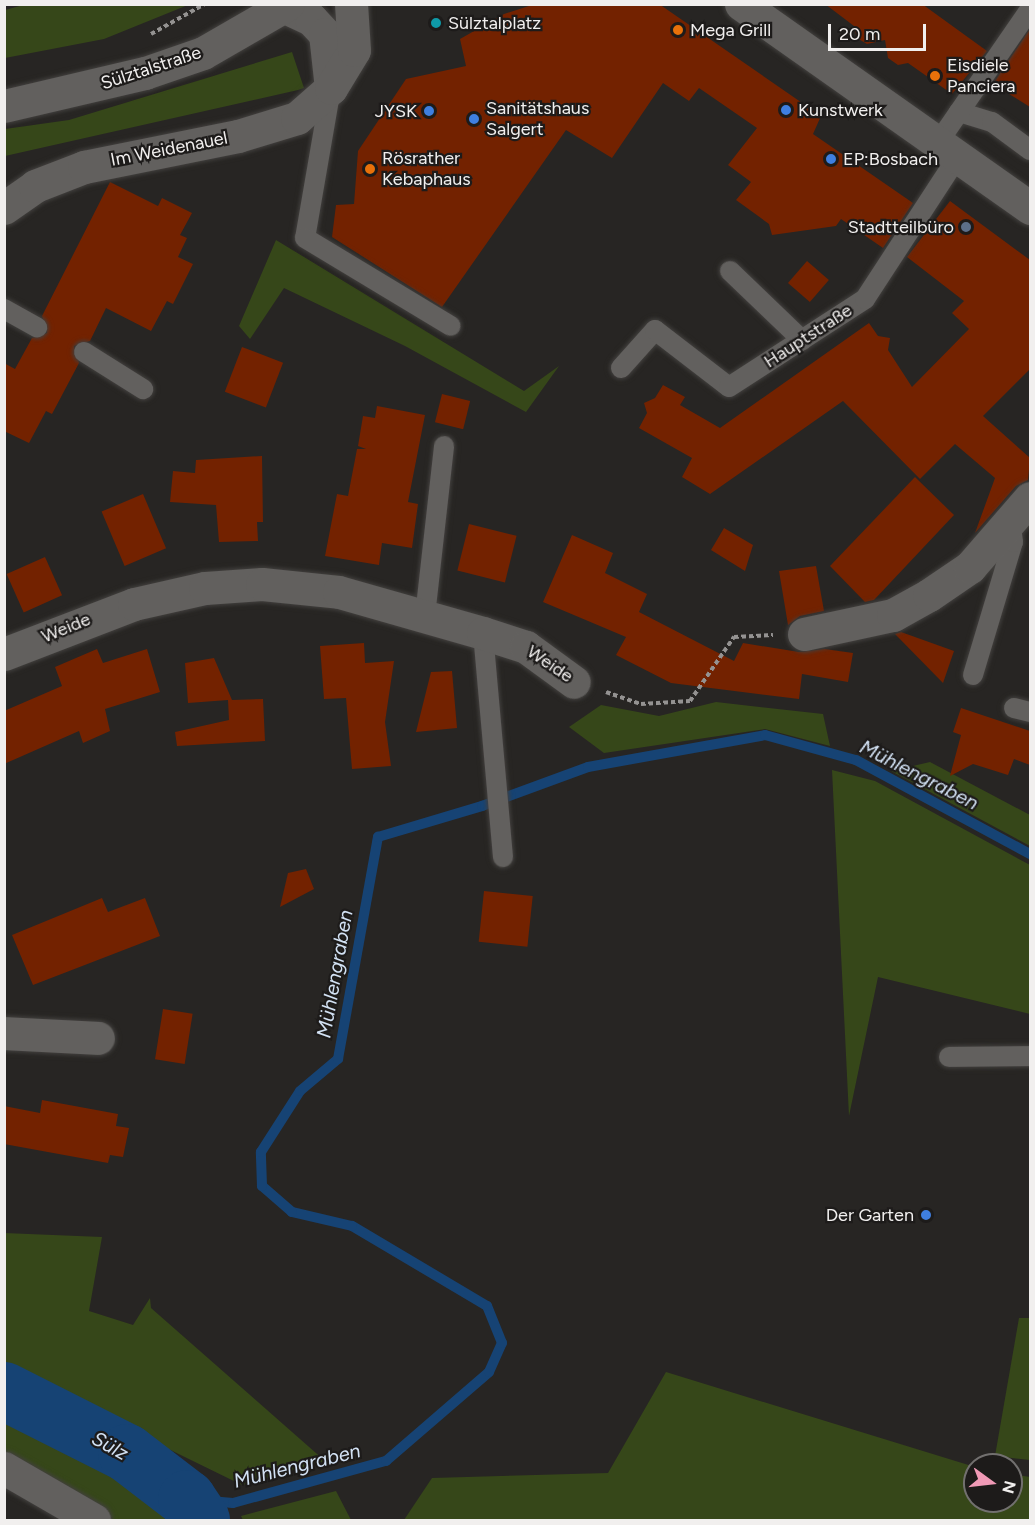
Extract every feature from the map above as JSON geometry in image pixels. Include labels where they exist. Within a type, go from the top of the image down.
[{"type":"street","name":"Im Weidenauel","points":[[4,208],[35,186],[84,167],[276,126],[297,118],[332,88],[354,50],[351,4]]},
{"type":"street","points":[[741,4],[947,151],[1029,204]]},
{"type":"street","points":[[286,6],[310,19],[325,34],[332,88]]},
{"type":"street","name":"Sülztalstraße","points":[[4,106],[146,73],[203,53],[286,6]]},
{"type":"street","points":[[804,634],[893,615],[970,567],[1011,526],[1030,498]]},
{"type":"street","name":"Weide","points":[[4,654],[134,604],[243,584],[339,592],[426,616],[525,647],[574,682]]},
{"type":"street","points":[[4,1033],[98,1038]]},
{"type":"street","points":[[4,1468],[94,1521]]},
{"type":"lane","name":"Hauptstraße","points":[[621,368],[655,330],[729,387],[865,299],[947,151],[959,112],[1030,9]]},
{"type":"lane","points":[[332,88],[305,238],[451,326]]},
{"type":"lane","points":[[959,112],[992,122],[1030,150]]},
{"type":"lane","points":[[730,271],[802,340]]},
{"type":"lane","points":[[4,309],[37,327]]},
{"type":"lane","points":[[84,352],[143,389]]},
{"type":"lane","points":[[426,616],[444,446]]},
{"type":"lane","points":[[973,675],[1013,542],[1011,526]]},
{"type":"lane","points":[[483,633],[503,857]]},
{"type":"lane","points":[[950,1057],[1030,1056]]},
{"type":"path","name":"Weide","points":[[574,682],[641,704],[690,701],[735,638],[804,634]]},
{"type":"green space","points":[[23,5],[188,5],[104,39],[5,58],[5,10]]},
{"type":"green space","points":[[292,52],[304,88],[5,156],[5,129],[69,120]]},
{"type":"green space","points":[[276,240],[524,391],[559,366],[526,412],[405,346],[284,288],[250,339],[239,326]]},
{"type":"green space","points":[[716,702],[823,714],[830,746],[765,729],[604,753],[569,727],[601,705],[659,716]]},
{"type":"green space","points":[[930,762],[1030,815],[1030,846],[891,771]]},
{"type":"green space","points":[[832,770],[875,781],[1030,865],[1030,1014],[878,977],[849,1116]]},
{"type":"green space","points":[[4,1233],[102,1237],[89,1311],[133,1325],[150,1298],[151,1308],[325,1461],[242,1485],[5,1369]]},
{"type":"green space","points":[[1019,1318],[1030,1318],[1030,1460],[1023,1459],[1023,1453],[996,1453]]},
{"type":"green space","points":[[666,1372],[963,1463],[963,1513],[1023,1513],[1023,1476],[1030,1477],[1030,1520],[404,1520],[432,1478],[608,1473]]},
{"type":"green space","points":[[5,1421],[92,1460],[164,1505],[171,1520],[113,1520],[89,1501],[5,1454]]},
{"type":"green space","points":[[336,1491],[351,1520],[243,1520],[241,1516]]},
{"type":"building","points":[[535,4],[659,4],[821,116],[813,134],[913,203],[883,248],[841,219],[836,226],[772,235],[769,224],[736,200],[751,182],[728,165],[757,128],[699,88],[689,101],[663,83],[612,158],[566,130],[442,307],[332,237],[336,205],[354,204],[358,151],[406,79],[466,66],[460,39],[504,14]]},
{"type":"building","points":[[825,4],[922,4],[987,51],[952,94],[908,63],[898,65],[888,58],[885,40],[867,44],[857,38],[854,26]]},
{"type":"building","points":[[1030,29],[1030,107],[993,84]]},
{"type":"building","points":[[110,182],[158,206],[162,198],[192,213],[180,235],[187,238],[178,257],[193,264],[173,304],[167,301],[151,331],[106,308],[90,341],[74,346],[79,363],[52,414],[46,411],[29,443],[4,431],[4,363],[15,369],[32,338],[47,333],[42,316]]},
{"type":"building","points":[[950,201],[1030,260],[1030,369],[983,416],[1030,458],[1028,480],[1016,486],[975,533],[995,478],[955,444],[920,479],[843,401],[710,494],[682,477],[692,458],[639,428],[647,413],[644,403],[655,398],[663,385],[685,397],[680,405],[720,428],[869,323],[878,336],[890,338],[888,350],[912,387],[969,329],[952,313],[964,301],[907,257]]},
{"type":"building","points":[[807,261],[829,280],[810,302],[788,283]]},
{"type":"building","points":[[242,347],[283,363],[266,408],[225,392]]},
{"type":"building","points":[[442,394],[470,401],[463,429],[435,422]]},
{"type":"building","points":[[377,406],[425,415],[408,502],[418,504],[412,548],[382,543],[379,565],[325,556],[337,494],[348,496],[357,449],[366,449],[358,446],[363,416],[375,418]]},
{"type":"building","points":[[262,456],[263,522],[257,522],[258,541],[219,542],[216,505],[170,502],[173,471],[195,473],[196,460]]},
{"type":"building","points":[[915,477],[954,515],[874,600],[865,602],[830,566]]},
{"type":"building","points":[[143,494],[166,548],[125,566],[102,512]]},
{"type":"building","points":[[469,524],[517,536],[505,582],[457,571]]},
{"type":"building","points":[[724,528],[753,545],[745,571],[711,550]]},
{"type":"building","points":[[572,535],[613,553],[605,573],[647,594],[639,612],[734,661],[743,643],[799,652],[825,649],[853,653],[848,682],[802,674],[799,699],[671,683],[616,655],[626,637],[543,602]]},
{"type":"building","points":[[45,557],[62,595],[24,612],[7,574]]},
{"type":"building","points":[[816,566],[824,611],[800,616],[788,625],[779,571]]},
{"type":"building","points":[[901,632],[954,651],[943,683],[895,634]]},
{"type":"building","points":[[364,643],[365,663],[394,661],[385,722],[391,766],[352,769],[346,698],[324,699],[320,646]]},
{"type":"building","points":[[97,649],[103,663],[147,649],[160,692],[105,709],[110,731],[83,743],[79,731],[4,764],[4,711],[62,686],[55,667]]},
{"type":"building","points":[[214,658],[232,700],[263,699],[265,741],[177,746],[175,732],[229,720],[228,700],[188,703],[185,663]]},
{"type":"building","points":[[452,671],[457,728],[416,732],[431,672]]},
{"type":"building","points":[[961,708],[1030,731],[1030,765],[1014,759],[1008,775],[973,764],[950,776],[961,735],[953,732]]},
{"type":"building","points":[[306,869],[314,889],[280,907],[288,873]]},
{"type":"building","points":[[484,891],[533,896],[527,947],[479,942]]},
{"type":"building","points":[[102,898],[108,912],[145,898],[160,936],[33,985],[12,935]]},
{"type":"building","points":[[163,1009],[193,1014],[185,1064],[155,1059]]},
{"type":"building","points":[[42,1100],[118,1114],[116,1126],[129,1128],[123,1157],[110,1155],[108,1163],[4,1144],[4,1106],[40,1113]]},
{"type":"waterway","name":"Mühlengraben","points":[[187,1499],[233,1503],[386,1461],[489,1372],[502,1343],[487,1306],[352,1226],[292,1212],[262,1186],[261,1152],[300,1091],[338,1059],[378,837],[482,806],[588,767],[765,735],[856,760],[1030,854]]},
{"type":"waterway","name":"Sülz","points":[[4,1391],[127,1453],[187,1499],[201,1520]]},
{"type":"place","name":"Sülztalplatz","points":[[436,23]]},
{"type":"place","name":"Mega Grill","points":[[678,30]]},
{"type":"place","name":"Eisdiele Panciera","points":[[935,76]]},
{"type":"place","name":"Kunstwerk","points":[[786,110]]},
{"type":"place","name":"JYSK","points":[[429,111]]},
{"type":"place","name":"Sanitätshaus Salgert","points":[[474,119]]},
{"type":"place","name":"EP:Bosbach","points":[[831,159]]},
{"type":"place","name":"Rösrather Kebaphaus","points":[[370,169]]},
{"type":"place","name":"Stadtteilbüro","points":[[966,227]]},
{"type":"place","name":"Der Garten","points":[[926,1215]]}]
